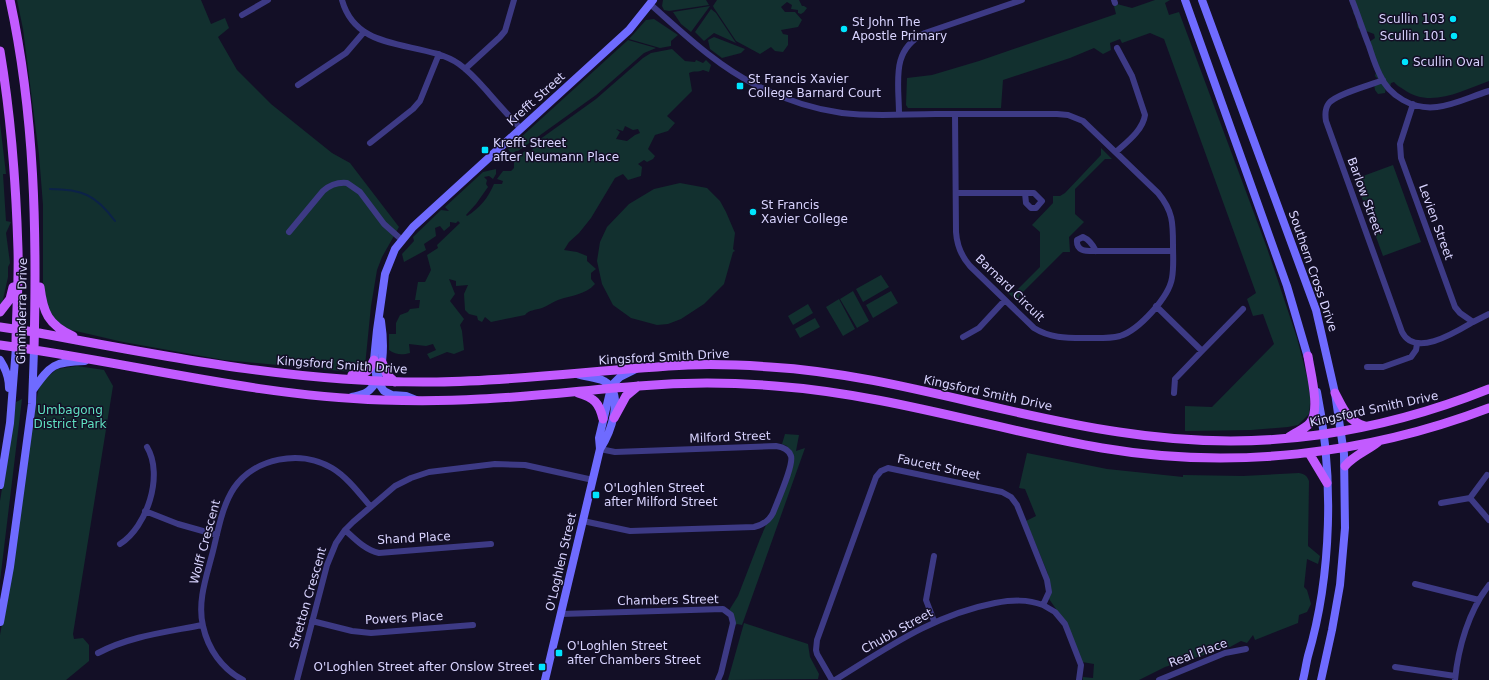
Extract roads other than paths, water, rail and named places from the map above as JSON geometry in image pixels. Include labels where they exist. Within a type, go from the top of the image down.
[{"type":"main road","name":"Ginninderra Drive","points":[[0,622],[10,567],[32,390],[34,350],[35,214],[30,133],[25,89],[10,0]]},
{"type":"main road","name":"Southern Cross Drive","points":[[1202,1],[1316,310],[1335,393],[1345,466],[1344,528],[1340,585],[1321,680]]},
{"type":"main road","name":"Krefft Street","points":[[377,381],[377,330],[382,289],[390,259],[402,240],[413,227],[629,30],[651,2]]},
{"type":"main road","points":[[1186,4],[1287,286],[1317,392],[1326,451],[1327,532],[1322,584],[1315,626],[1303,680]]},
{"type":"main road","name":"Ginninderra Drive","points":[[0,50],[12,139],[18,252],[16,347],[10,422],[0,485]]},
{"type":"main road","points":[[0,312],[6,305],[12,293],[18,252]]},
{"type":"main road","points":[[35,260],[41,302],[47,317],[59,329],[85,341]]},
{"type":"main road","name":"Kingsford Smith Drive","points":[[0,327],[276,373],[320,378],[395,382],[480,381],[691,365],[774,367],[836,374],[908,387],[1118,432],[1194,440],[1246,440],[1288,438],[1324,434],[1365,426],[1444,406],[1489,390]]},
{"type":"main road","points":[[0,345],[261,389],[348,398],[419,401],[483,399],[691,383],[732,383],[820,390],[886,402],[1070,442],[1127,452],[1185,457],[1231,458],[1326,451],[1379,441],[1452,422],[1489,408]]},
{"type":"main road","points":[[1288,438],[1310,422],[1314,413],[1315,402],[1308,356]]},
{"type":"main road","points":[[0,360],[6,368],[9,381],[10,422]]},
{"type":"main road","points":[[32,390],[48,370],[55,365],[66,362],[92,360]]},
{"type":"main road","points":[[320,378],[363,374],[378,361],[387,375],[395,382]]},
{"type":"main road","points":[[611,388],[620,377],[636,368]]},
{"type":"main road","points":[[576,374],[605,382],[611,388]]},
{"type":"main road","points":[[348,398],[366,393],[377,381],[384,391],[392,395],[406,396],[419,401]]},
{"type":"main road","points":[[614,418],[626,396],[632,390],[640,386]]},
{"type":"main road","name":"O'Loghlen Street","points":[[545,680],[600,450],[614,418],[616,405],[611,388]]},
{"type":"main road","name":"O'Loghlen Street","points":[[600,450],[599,438],[611,388]]},
{"type":"main road","points":[[574,392],[595,400],[601,409],[604,419]]},
{"type":"main road","points":[[1335,393],[1350,419],[1357,424],[1365,426]]},
{"type":"main road","points":[[1345,466],[1354,457],[1369,449],[1379,441]]},
{"type":"main road","points":[[1309,453],[1327,483]]},
{"type":"street","points":[[242,15],[268,0]]},
{"type":"street","points":[[342,0],[352,19],[364,32],[374,38],[386,43],[439,54],[465,69],[521,129]]},
{"type":"street","points":[[465,69],[505,31],[514,0]]},
{"type":"street","points":[[899,114],[899,66],[901,56],[909,44],[925,33],[1022,0]]},
{"type":"street","points":[[1352,0],[1383,80],[1395,95],[1423,107],[1446,106],[1489,90]]},
{"type":"street","name":"Barnard Circuit","points":[[651,2],[682,32],[706,52],[744,79],[790,100],[815,108],[843,113],[1057,114],[1068,115],[1083,121],[1158,193],[1165,202],[1171,216],[1173,251],[1172,279],[1169,289],[1156,306],[1135,327],[1121,336],[1110,338],[1063,338],[1042,334],[1034,328],[963,258],[959,248],[956,232],[955,114]]},
{"type":"street","points":[[298,85],[346,53],[364,32]]},
{"type":"street","points":[[1116,152],[1140,128],[1145,120],[1145,110],[1132,76],[1117,48]]},
{"type":"street","points":[[370,143],[414,109],[420,101],[439,54]]},
{"type":"street","name":"Barlow Street","points":[[1383,80],[1337,97],[1329,103],[1325,114],[1326,121],[1402,332],[1408,340],[1417,344]]},
{"type":"street","name":"Levien Street","points":[[1413,104],[1400,144],[1401,158],[1456,307],[1460,313],[1473,322]]},
{"type":"street","points":[[289,232],[323,191],[336,183],[347,182],[360,192],[384,224],[402,240]]},
{"type":"street","points":[[956,193],[1024,193]]},
{"type":"street","points":[[1096,251],[1173,251]]},
{"type":"street","points":[[963,337],[979,328],[1005,300]]},
{"type":"street","points":[[1156,306],[1202,351]]},
{"type":"street","points":[[1174,393],[1175,379],[1243,309]]},
{"type":"street","points":[[1367,367],[1383,367],[1411,357],[1416,350],[1417,344],[1427,343],[1453,334],[1489,314]]},
{"type":"street","points":[[120,544],[132,534],[145,510],[150,496],[154,472],[151,454],[146,446]]},
{"type":"street","name":"Milford Street","points":[[583,521],[630,531],[760,526],[770,518],[773,513],[792,461],[788,452],[781,447],[776,446],[615,452],[600,450]]},
{"type":"street","name":"Wolff Crescent","points":[[243,680],[226,668],[212,651],[202,625],[201,611],[202,593],[226,503],[238,482],[257,467],[270,461],[282,459],[312,460],[333,468],[342,475],[370,506]]},
{"type":"street","name":"Stretton Crescent","points":[[297,680],[331,554],[344,530],[387,492],[403,482],[429,472],[447,468],[513,464],[537,467],[593,480]]},
{"type":"street","name":"Faucett Street","points":[[833,680],[817,654],[817,640],[876,477],[884,469],[892,468],[1002,492],[1011,497],[1017,505],[1047,580],[1049,592],[1043,604]]},
{"type":"street","points":[[1441,503],[1470,498],[1487,474]]},
{"type":"street","points":[[1470,498],[1489,520]]},
{"type":"street","points":[[145,510],[178,524],[217,535]]},
{"type":"street","name":"Shand Place","points":[[344,530],[363,546],[373,552],[379,553],[491,544]]},
{"type":"street","points":[[934,556],[926,600],[934,621]]},
{"type":"street","points":[[1415,584],[1478,600]]},
{"type":"street","points":[[1395,667],[1455,678],[1470,618],[1478,600],[1489,585]]},
{"type":"street","name":"Chubb Street","points":[[833,680],[934,621],[975,608],[1005,602],[1027,600],[1043,604]]},
{"type":"street","points":[[1043,604],[1055,612],[1064,624],[1080,661],[1079,680]]},
{"type":"street","name":"Chambers Street","points":[[561,614],[723,609],[731,615],[733,623],[718,680]]},
{"type":"street","name":"Powers Place","points":[[312,621],[352,631],[371,632],[473,625]]},
{"type":"street","points":[[98,653],[113,645],[128,640],[202,625]]},
{"type":"street","name":"Real Place","points":[[1159,680],[1225,653],[1246,649]]},
{"type":"waterway","points":[[50,189],[71,190],[87,195],[95,199],[115,221]]},
{"type":"place","name":"Scullin 103","points":[[1453,19]]},
{"type":"place","name":"St John The Apostle Primary","points":[[844,29]]},
{"type":"place","name":"Scullin 101","points":[[1454,36]]},
{"type":"place","name":"Scullin Oval","points":[[1405,62]]},
{"type":"place","name":"St Francis Xavier College Barnard Court","points":[[740,86]]},
{"type":"place","name":"Krefft Street after Neumann Place","points":[[485,150]]},
{"type":"place","name":"St Francis Xavier College","points":[[753,212]]},
{"type":"place","name":"O'Loghlen Street after Milford Street","points":[[596,495]]},
{"type":"place","name":"O'Loghlen Street after Chambers Street","points":[[559,653]]},
{"type":"place","name":"O'Loghlen Street after Onslow Street","points":[[542,667]]},
{"type":"park label","name":"Umbagong District Park","points":[[70,417]]}]
